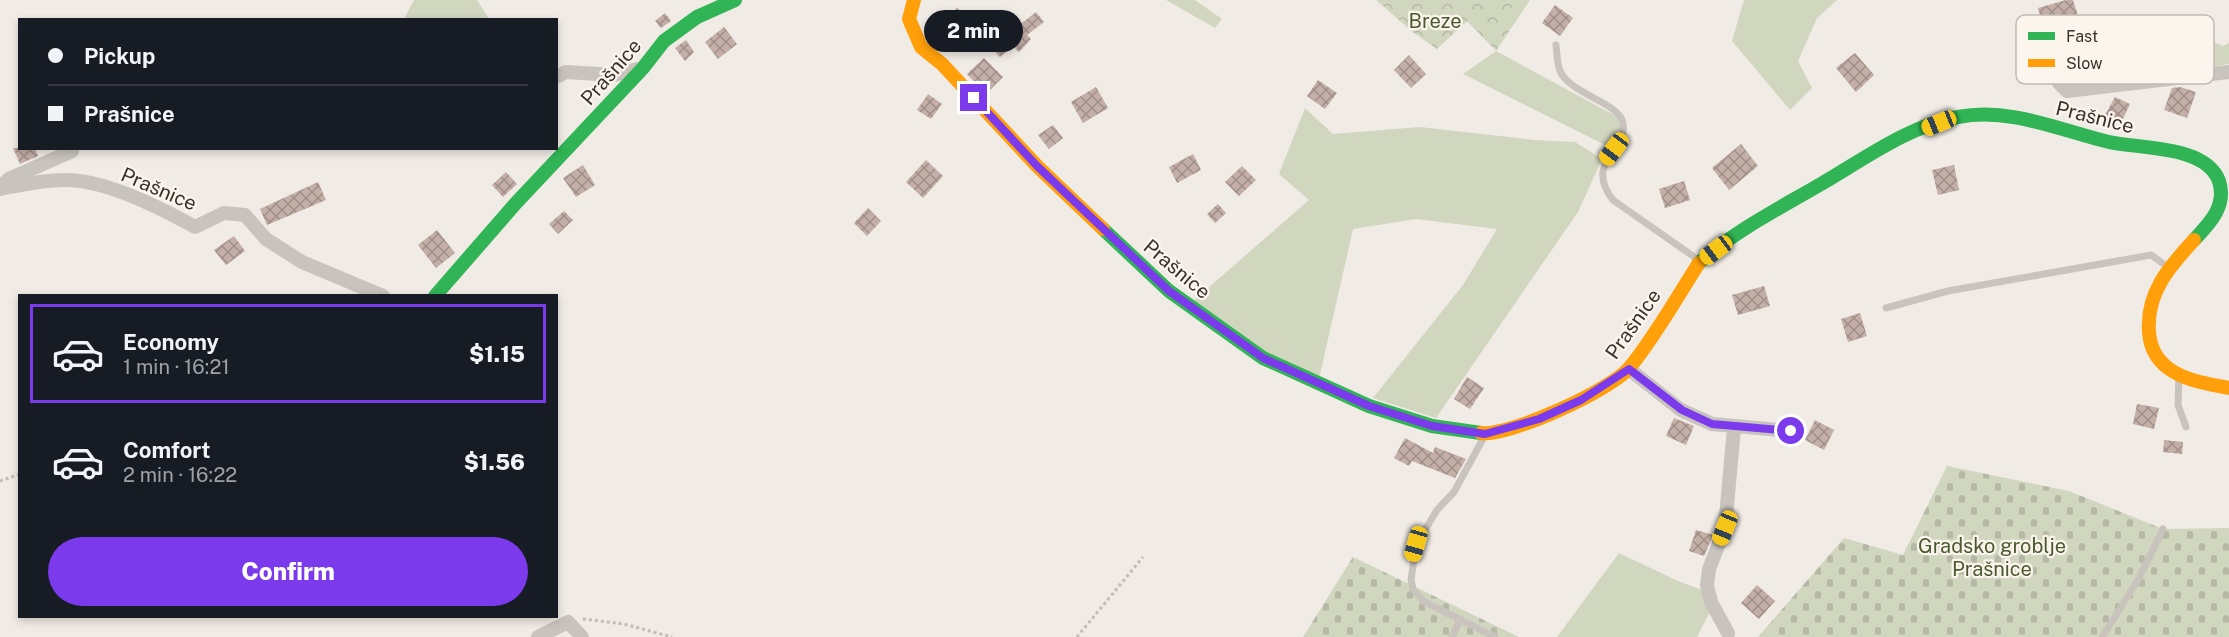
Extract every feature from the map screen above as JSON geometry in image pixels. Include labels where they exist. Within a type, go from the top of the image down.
[{"type":"street","name":"Prašnice","points":[[437,294],[516,203],[643,68],[664,40],[697,17],[735,0]]},
{"type":"street","name":"Prašnice","points":[[914,0],[909,19],[921,47],[942,64],[1037,166],[1169,291],[1263,358],[1369,406],[1432,426],[1485,434],[1539,419],[1581,400],[1629,369],[1700,262],[1757,222],[1893,141],[1951,119],[1974,114],[2011,117],[2105,142],[2185,155],[2201,160],[2216,172],[2222,196],[2216,216],[2169,268],[2152,292],[2146,318],[2149,341],[2158,361],[2179,376],[2229,388]]},
{"type":"street","points":[[558,76],[566,72],[614,75],[643,68]]},
{"type":"street","points":[[2060,84],[2067,91],[2127,84]]},
{"type":"street","points":[[0,189],[9,179],[72,152]]},
{"type":"street","name":"Prašnice","points":[[0,189],[66,180],[88,183],[146,203],[195,227],[224,213],[245,215],[266,239],[302,262],[378,294]]},
{"type":"street","points":[[1629,369],[1682,410],[1712,424],[1734,428],[1791,431]]},
{"type":"street","points":[[1728,633],[1711,602],[1707,586],[1708,569],[1725,528],[1734,428]]},
{"type":"street","points":[[538,637],[568,622],[582,637]]},
{"type":"lane","points":[[1556,45],[1561,72],[1594,100],[1615,110],[1622,120],[1621,139],[1606,158],[1603,170],[1607,192],[1613,200],[1700,262]]},
{"type":"lane","points":[[2222,73],[2229,82]]},
{"type":"lane","points":[[1886,308],[1948,291],[2151,255],[2169,268]]},
{"type":"lane","points":[[2179,376],[2178,405],[2186,427]]},
{"type":"lane","points":[[1485,434],[1455,492],[1429,522],[1413,557],[1411,580],[1418,596],[1495,637]]},
{"type":"lane","points":[[2102,637],[2138,580],[2163,529]]},
{"type":"lane","points":[[1452,637],[1460,620]]},
{"type":"path","points":[[0,481],[18,475]]},
{"type":"path","points":[[1077,637],[1143,557]]},
{"type":"path","points":[[568,622],[590,618],[672,637]]},
{"type":"green space","points":[[414,0],[477,0],[488,18],[405,18]]},
{"type":"green space","points":[[1166,0],[1195,0],[1222,19],[1215,28]]},
{"type":"green space","name":"Breze","points":[[1376,0],[1530,0],[1496,51],[1467,21],[1437,49],[1414,33]]},
{"type":"green space","points":[[1744,0],[1837,0],[1817,18],[1798,61],[1812,88],[1790,110],[1732,41]]},
{"type":"green space","points":[[2214,42],[2223,46],[2229,43],[2229,64],[2214,66]]},
{"type":"green space","points":[[1496,51],[1625,121],[1609,147],[1463,74]]},
{"type":"green space","points":[[1305,108],[1333,134],[1420,127],[1534,140],[1575,142],[1602,159],[1578,212],[1436,418],[1373,398],[1463,285],[1497,229],[1416,219],[1353,229],[1319,379],[1265,353],[1192,302],[1309,200],[1279,174]]},
{"type":"green space","name":"Gradsko groblje Prašnice","points":[[1947,466],[2069,491],[2163,529],[2229,528],[2229,637],[1758,637],[1844,538],[1903,555]]},
{"type":"green space","points":[[1619,553],[1678,581],[1718,596],[1697,637],[1557,637]]},
{"type":"green space","points":[[1353,557],[1519,637],[1303,637]]},
{"type":"building","points":[[2073,0],[2078,15],[2040,15],[2038,8]]},
{"type":"building","points":[[1555,5],[1573,18],[1560,36],[1542,23]]},
{"type":"building","points":[[957,8],[969,18],[955,33],[943,22]]},
{"type":"building","points":[[1036,12],[1044,22],[1027,35],[1031,39],[1019,52],[1013,46],[1000,57],[995,52],[1018,26]]},
{"type":"building","points":[[665,13],[671,21],[661,28],[655,21]]},
{"type":"building","points":[[724,27],[737,44],[718,59],[705,42]]},
{"type":"building","points":[[686,40],[694,52],[685,61],[675,48]]},
{"type":"building","points":[[1855,53],[1874,75],[1856,92],[1836,68]]},
{"type":"building","points":[[1409,55],[1426,74],[1411,88],[1394,70]]},
{"type":"building","points":[[984,58],[1003,77],[986,94],[967,74]]},
{"type":"building","points":[[1318,80],[1337,93],[1325,109],[1307,96]]},
{"type":"building","points":[[1096,87],[1108,108],[1083,123],[1071,102]]},
{"type":"building","points":[[2180,87],[2196,92],[2187,118],[2164,110],[2172,88]]},
{"type":"building","points":[[928,94],[942,104],[931,119],[917,110]]},
{"type":"building","points":[[2115,97],[2130,104],[2121,123],[2105,115]]},
{"type":"building","points":[[1053,125],[1063,138],[1049,149],[1038,135]]},
{"type":"building","points":[[1741,144],[1758,166],[1729,190],[1712,168]]},
{"type":"building","points":[[13,148],[36,150],[38,156],[20,164]]},
{"type":"building","points":[[1193,154],[1201,170],[1177,183],[1169,167]]},
{"type":"building","points":[[926,160],[943,176],[923,198],[906,182]]},
{"type":"building","points":[[583,165],[595,185],[576,197],[563,178]]},
{"type":"building","points":[[1954,165],[1959,190],[1938,195],[1932,170]]},
{"type":"building","points":[[1242,166],[1256,180],[1239,196],[1225,182]]},
{"type":"building","points":[[506,172],[517,184],[503,197],[492,185]]},
{"type":"building","points":[[1684,181],[1690,200],[1665,208],[1659,189]]},
{"type":"building","points":[[318,182],[326,200],[267,225],[260,209]]},
{"type":"building","points":[[1218,204],[1226,213],[1215,223],[1207,214]]},
{"type":"building","points":[[868,208],[881,221],[867,236],[854,223]]},
{"type":"building","points":[[564,211],[573,220],[558,234],[549,224]]},
{"type":"building","points":[[437,230],[455,253],[436,268],[418,245]]},
{"type":"building","points":[[234,236],[245,251],[226,265],[214,250]]},
{"type":"building","points":[[1764,286],[1770,306],[1738,315],[1732,295]]},
{"type":"building","points":[[1860,313],[1867,336],[1848,342],[1841,319]]},
{"type":"building","points":[[1467,377],[1484,388],[1470,409],[1454,399]]},
{"type":"building","points":[[2137,404],[2159,408],[2154,429],[2133,424]]},
{"type":"building","points":[[1674,418],[1694,426],[1686,445],[1666,436]]},
{"type":"building","points":[[1815,420],[1834,430],[1824,450],[1805,440]]},
{"type":"building","points":[[1405,438],[1433,453],[1435,447],[1466,459],[1455,478],[1412,461],[1409,466],[1394,458]]},
{"type":"building","points":[[2164,440],[2183,442],[2182,454],[2163,452]]},
{"type":"building","points":[[1696,530],[1713,535],[1704,556],[1689,551]]},
{"type":"building","points":[[1757,585],[1775,601],[1759,619],[1741,603]]},
{"type":"traffic: fast","points":[[437,294],[516,203],[643,68],[664,41],[697,17],[735,0]]},
{"type":"traffic: fast","points":[[1699,263],[1742,230],[1887,144],[1940,121],[1977,115],[2015,117],[2109,142],[2171,151],[2201,161],[2212,169],[2219,181],[2221,198],[2211,220],[2194,240]]},
{"type":"traffic: fast","points":[[1103,229],[1169,291],[1263,358],[1369,406],[1432,426],[1481,433]]},
{"type":"traffic: slow","points":[[914,0],[909,19],[921,47],[942,64],[1037,166],[1103,229]]},
{"type":"traffic: slow","points":[[2194,240],[2176,260],[2155,293],[2149,318],[2151,342],[2154,352],[2168,368],[2197,381],[2229,388]]},
{"type":"traffic: slow","points":[[1481,433],[1495,432],[1536,420],[1583,399],[1620,376],[1649,342],[1699,263]]},
{"type":"route","points":[[974,98],[1037,166],[1169,291],[1263,358],[1369,406],[1432,426],[1485,434],[1539,419],[1611,384],[1629,369],[1682,410],[1712,424],[1734,428],[1791,431]]}]
